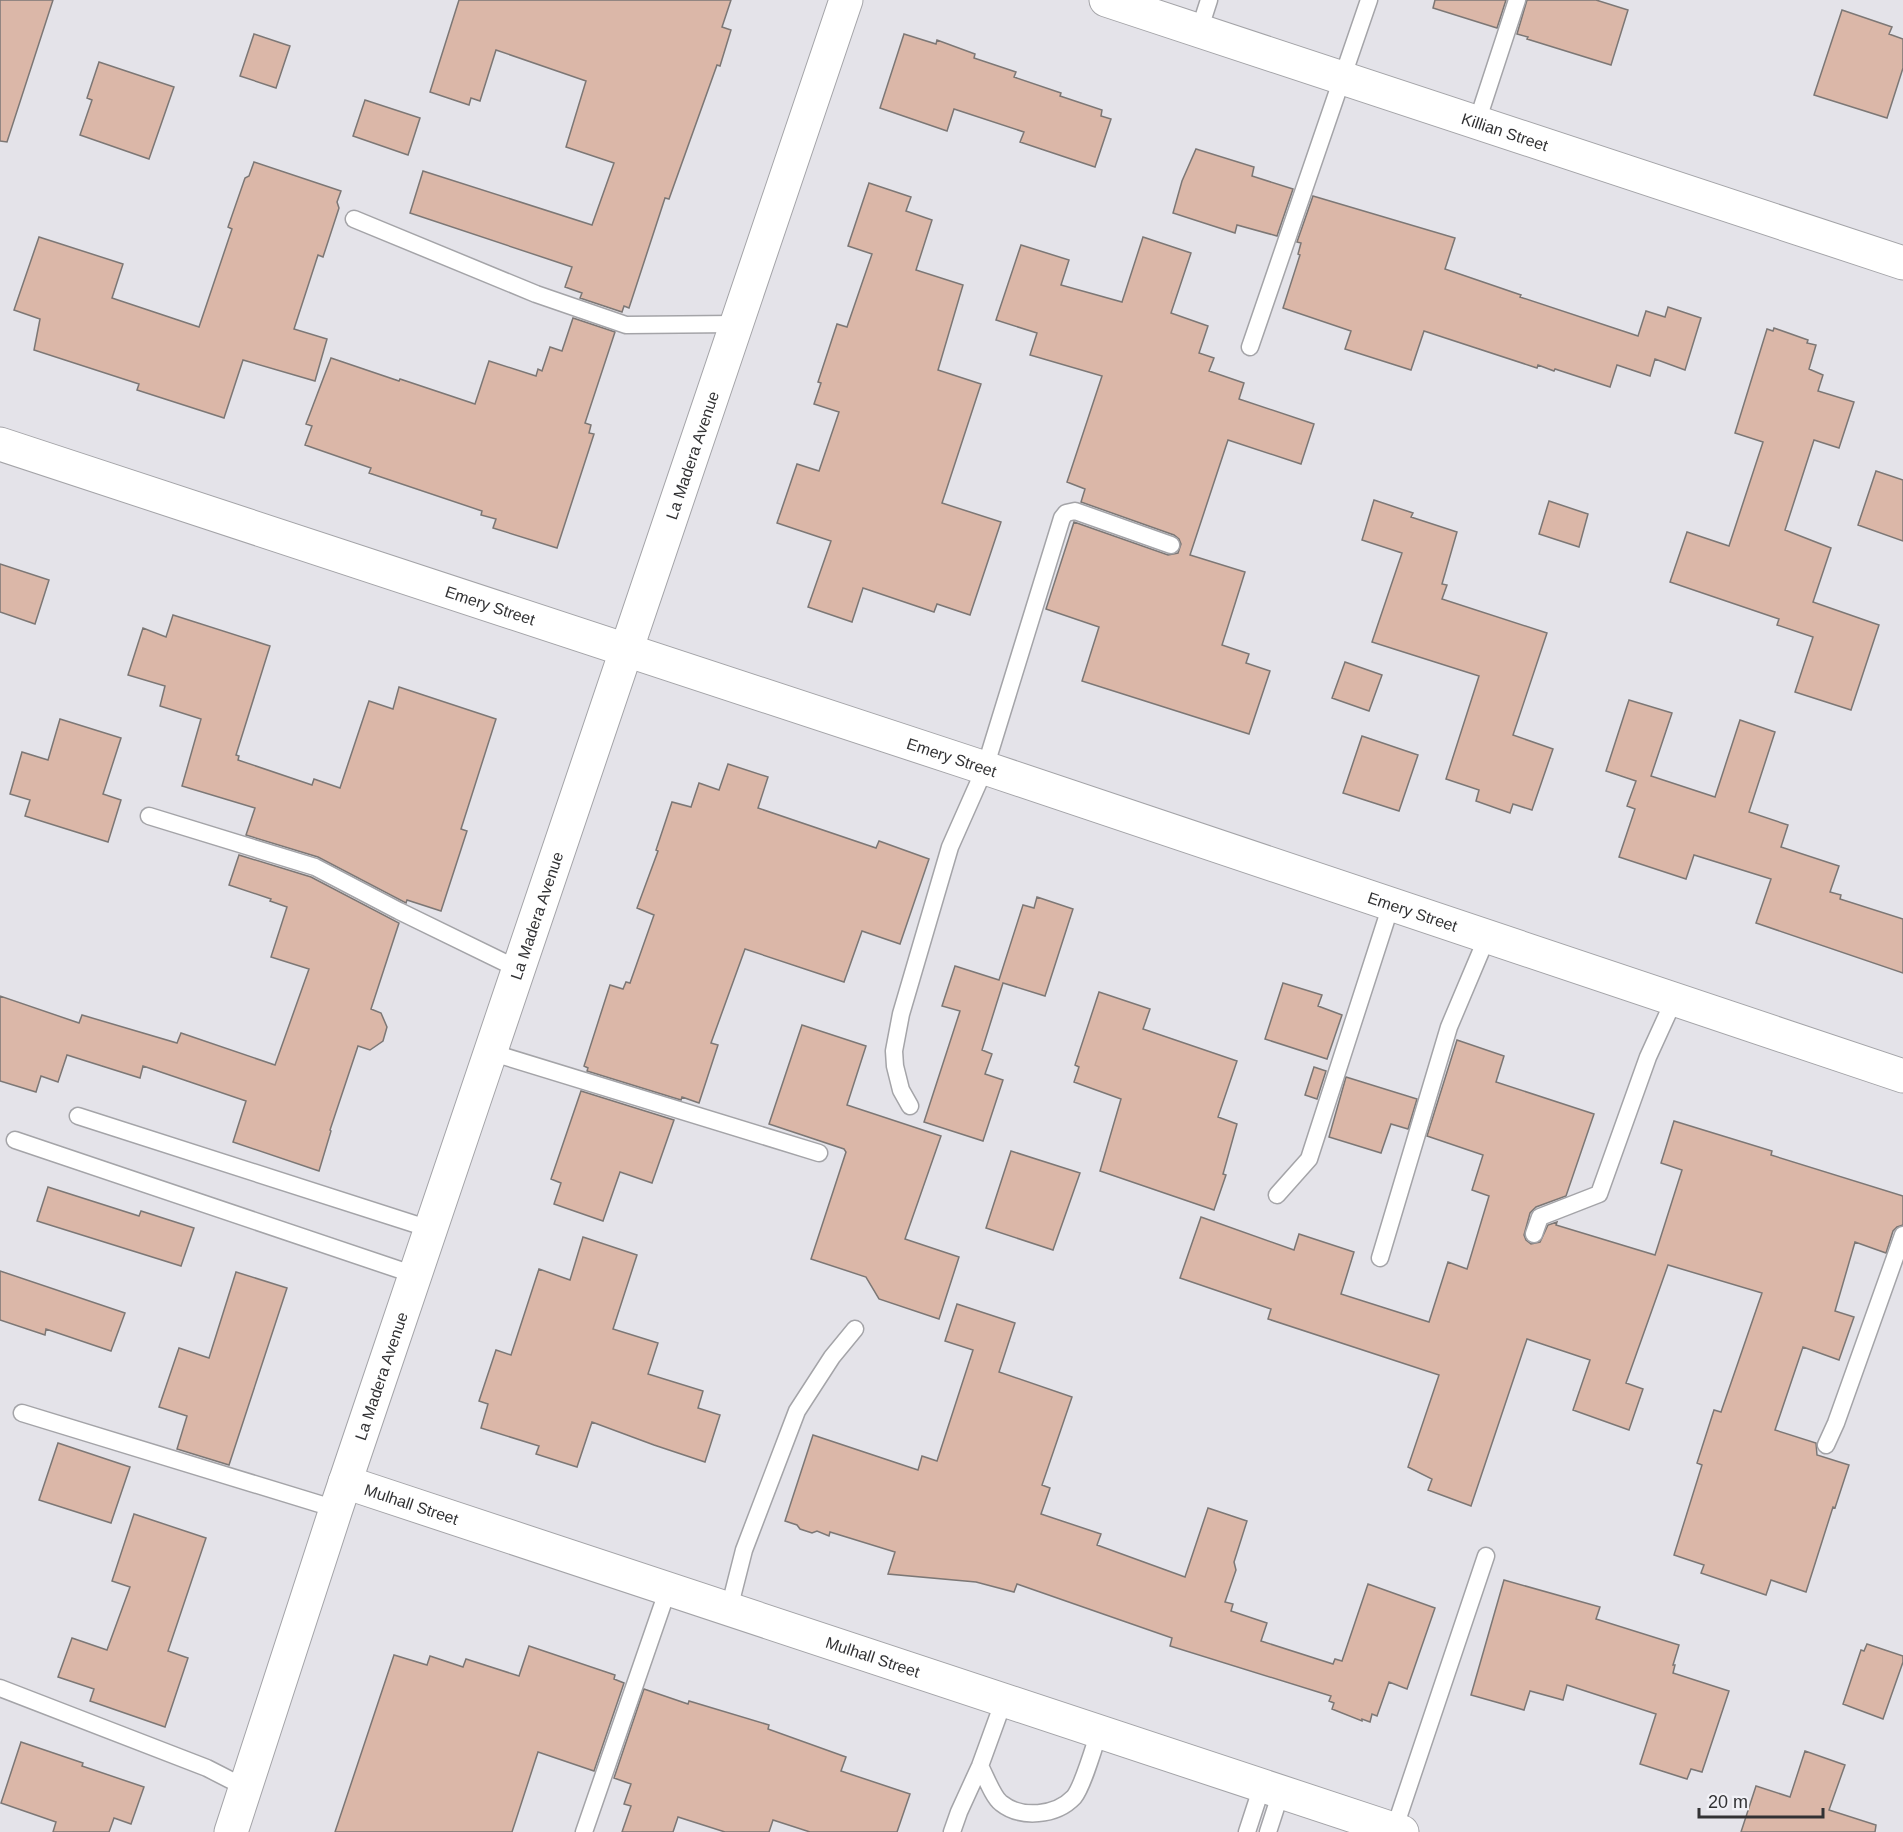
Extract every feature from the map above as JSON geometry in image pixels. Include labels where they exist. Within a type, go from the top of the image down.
[{"type":"street","name":"La Madera Avenue","points":[[231,1832],[430,1229],[846,0]]},
{"type":"street","name":"Killian Street","points":[[1106,0],[1903,263]]},
{"type":"street","name":"Emery Street","points":[[0,444],[627,649],[1903,1076]]},
{"type":"street","name":"Mulhall Street","points":[[341,1496],[668,1589],[1398,1831]]},
{"type":"lane","points":[[1199,31],[1209,0]]},
{"type":"lane","points":[[1250,347],[1369,0]]},
{"type":"lane","points":[[1477,122],[1517,0]]},
{"type":"lane","points":[[354,219],[536,294],[626,325],[736,324]]},
{"type":"lane","points":[[910,1106],[901,1090],[895,1066],[894,1051],[898,1027],[950,848],[985,768],[1062,518],[1066,513],[1075,511],[1171,545]]},
{"type":"lane","points":[[149,816],[315,867],[518,969]]},
{"type":"lane","points":[[1277,1195],[1309,1159],[1391,904]]},
{"type":"lane","points":[[1380,1257],[1449,1027],[1487,937]]},
{"type":"lane","points":[[1534,1234],[1540,1217],[1599,1194],[1648,1057],[1674,1000]]},
{"type":"lane","points":[[490,1052],[819,1153]]},
{"type":"lane","points":[[78,1116],[430,1229]]},
{"type":"lane","points":[[15,1140],[415,1275]]},
{"type":"lane","points":[[1826,1445],[1836,1423],[1903,1235]]},
{"type":"lane","points":[[729,1609],[744,1550],[797,1411],[832,1358],[855,1329]]},
{"type":"lane","points":[[22,1413],[341,1496]]},
{"type":"lane","points":[[1398,1831],[1486,1556]]},
{"type":"lane","points":[[584,1832],[668,1589]]},
{"type":"lane","points":[[0,1688],[207,1768],[246,1788]]},
{"type":"lane","points":[[952,1832],[980,1767],[1004,1700]]},
{"type":"lane","points":[[980,1767],[1000,1802],[1016,1810],[1036,1814],[1056,1809],[1074,1797],[1099,1732]]},
{"type":"lane","points":[[1247,1832],[1272,1789]]},
{"type":"lane","points":[[1268,1832],[1272,1789]]},
{"type":"building","points":[[0,0],[53,0],[7,142],[0,141]]},
{"type":"building","points":[[459,0],[731,0],[722,27],[731,30],[720,66],[717,65],[669,199],[665,198],[629,308],[624,306],[622,312],[580,298],[582,293],[565,287],[572,267],[410,213],[423,171],[592,225],[614,163],[566,147],[586,81],[496,50],[480,101],[471,98],[469,105],[430,92]]},
{"type":"building","points":[[1435,0],[1506,0],[1497,28],[1433,8]]},
{"type":"building","points":[[1527,0],[1596,0],[1628,10],[1611,65],[1517,34]]},
{"type":"building","points":[[1842,10],[1892,27],[1889,34],[1903,39],[1903,68],[1887,118],[1814,95]]},
{"type":"building","points":[[254,34],[290,46],[276,88],[240,76]]},
{"type":"building","points":[[904,34],[936,44],[937,40],[975,54],[974,58],[1016,72],[1014,77],[1102,110],[1101,116],[1111,119],[1095,167],[1020,142],[1024,132],[954,109],[947,131],[880,108]]},
{"type":"building","points":[[99,62],[174,87],[149,159],[80,135],[92,100],[87,98]]},
{"type":"building","points":[[365,100],[420,118],[408,155],[353,136]]},
{"type":"building","points":[[1196,149],[1254,167],[1252,176],[1293,189],[1277,236],[1237,225],[1235,233],[1173,213],[1182,181]]},
{"type":"building","points":[[254,162],[341,191],[337,202],[339,208],[323,257],[318,255],[294,329],[327,339],[315,381],[243,360],[224,418],[137,390],[139,384],[34,350],[40,319],[14,310],[39,237],[123,264],[112,298],[199,327],[232,229],[228,227],[245,178],[249,176]]},
{"type":"building","points":[[869,183],[911,197],[906,211],[932,220],[916,270],[963,285],[938,370],[981,384],[942,503],[1001,522],[970,615],[937,604],[934,612],[863,588],[852,622],[808,607],[831,541],[777,523],[797,464],[819,471],[839,412],[814,404],[821,383],[818,382],[837,324],[847,327],[872,254],[848,246]]},
{"type":"building","points":[[1313,196],[1455,238],[1445,269],[1521,295],[1520,297],[1638,336],[1646,311],[1665,317],[1668,307],[1701,318],[1685,370],[1655,359],[1650,376],[1617,365],[1610,387],[1555,369],[1554,371],[1538,365],[1537,368],[1424,331],[1411,370],[1345,349],[1351,331],[1283,308],[1300,255],[1298,254],[1301,243],[1297,242]]},
{"type":"building","points":[[1143,237],[1191,253],[1171,313],[1208,326],[1199,353],[1214,358],[1209,371],[1244,383],[1239,399],[1314,424],[1301,464],[1228,440],[1190,555],[1245,572],[1222,645],[1249,654],[1246,663],[1270,671],[1249,734],[1082,681],[1099,627],[1046,609],[1074,522],[1168,555],[1178,553],[1181,544],[1174,535],[1081,502],[1085,489],[1067,482],[1102,376],[1030,355],[1037,333],[996,320],[1021,245],[1069,260],[1061,285],[1122,302]]},
{"type":"building","points":[[573,318],[615,332],[585,423],[591,425],[589,433],[594,434],[557,548],[493,528],[496,519],[481,515],[482,511],[369,473],[371,468],[305,445],[312,426],[306,424],[331,358],[475,404],[489,361],[536,376],[538,369],[542,371],[550,347],[562,351]]},
{"type":"building","points":[[1774,328],[1816,345],[1809,369],[1823,375],[1818,391],[1854,402],[1839,448],[1814,440],[1785,530],[1831,548],[1813,602],[1879,625],[1851,710],[1795,692],[1813,637],[1777,625],[1779,619],[1670,582],[1687,532],[1729,546],[1763,442],[1735,433],[1767,329],[1773,331]]},
{"type":"building","points":[[1876,471],[1903,480],[1903,541],[1858,525]]},
{"type":"building","points":[[1374,500],[1413,513],[1411,517],[1457,532],[1442,584],[1447,585],[1442,599],[1547,633],[1513,735],[1553,749],[1532,810],[1513,804],[1510,813],[1476,801],[1479,790],[1446,779],[1479,676],[1372,642],[1402,553],[1362,540]]},
{"type":"building","points":[[1549,501],[1588,514],[1579,547],[1539,534]]},
{"type":"building","points":[[0,564],[49,580],[35,624],[0,612]]},
{"type":"building","points":[[173,615],[270,646],[236,755],[239,756],[238,760],[312,785],[314,779],[340,788],[369,701],[393,709],[399,687],[496,719],[461,829],[467,831],[441,911],[407,900],[406,903],[318,857],[246,835],[255,808],[182,786],[201,719],[160,706],[165,686],[128,675],[143,628],[166,637]]},
{"type":"building","points":[[1345,662],[1382,675],[1369,711],[1332,698]]},
{"type":"building","points":[[1629,700],[1672,713],[1651,776],[1715,797],[1740,720],[1775,732],[1749,812],[1788,825],[1781,847],[1839,866],[1830,892],[1841,895],[1840,899],[1903,919],[1903,973],[1756,923],[1771,879],[1694,855],[1686,879],[1619,857],[1635,809],[1627,806],[1636,781],[1606,771]]},
{"type":"building","points":[[60,719],[121,738],[103,794],[121,800],[108,842],[25,816],[30,800],[10,794],[22,752],[48,760]]},
{"type":"building","points":[[1362,736],[1418,755],[1399,811],[1343,793]]},
{"type":"building","points":[[728,764],[768,777],[758,808],[876,848],[879,841],[929,859],[900,944],[862,931],[844,982],[745,949],[711,1043],[718,1045],[699,1103],[682,1097],[681,1100],[587,1071],[588,1068],[584,1066],[610,985],[623,989],[626,982],[630,983],[654,915],[637,908],[658,851],[656,850],[672,802],[691,807],[699,783],[719,790]]},
{"type":"building","points":[[239,855],[311,877],[399,923],[371,1009],[381,1013],[387,1027],[383,1041],[370,1050],[358,1046],[319,1171],[233,1142],[246,1101],[143,1066],[140,1078],[67,1055],[58,1082],[41,1076],[36,1092],[0,1081],[0,996],[79,1023],[82,1015],[177,1043],[181,1033],[275,1065],[309,969],[271,957],[287,907],[270,901],[271,899],[229,885]]},
{"type":"building","points":[[1037,897],[1073,909],[1045,996],[1003,983],[982,1050],[992,1054],[985,1074],[1003,1080],[983,1141],[924,1122],[960,1011],[942,1006],[955,966],[999,980],[1023,905],[1034,908]]},
{"type":"building","points":[[1283,983],[1322,995],[1318,1006],[1342,1015],[1327,1059],[1265,1039]]},
{"type":"building","points":[[1099,992],[1150,1009],[1143,1029],[1237,1061],[1218,1117],[1237,1124],[1223,1174],[1226,1175],[1214,1210],[1100,1171],[1121,1099],[1074,1082],[1079,1067],[1075,1065]]},
{"type":"building","points":[[802,1025],[866,1046],[847,1105],[941,1136],[905,1239],[959,1257],[939,1319],[879,1299],[866,1277],[811,1259],[846,1152],[844,1149],[769,1124]]},
{"type":"building","points":[[1457,1040],[1504,1056],[1496,1082],[1594,1114],[1566,1196],[1536,1207],[1530,1213],[1524,1235],[1531,1244],[1540,1242],[1548,1225],[1557,1222],[1556,1225],[1655,1255],[1682,1170],[1661,1163],[1674,1121],[1772,1151],[1771,1155],[1903,1196],[1903,1225],[1893,1231],[1886,1253],[1855,1242],[1835,1311],[1854,1317],[1839,1360],[1803,1347],[1775,1430],[1816,1443],[1817,1455],[1849,1465],[1806,1592],[1771,1580],[1766,1595],[1701,1573],[1704,1565],[1674,1555],[1702,1465],[1697,1463],[1714,1410],[1721,1412],[1762,1293],[1668,1265],[1626,1383],[1643,1389],[1629,1430],[1573,1410],[1590,1360],[1527,1339],[1471,1506],[1428,1490],[1432,1479],[1408,1467],[1439,1375],[1268,1319],[1271,1309],[1180,1278],[1201,1217],[1294,1250],[1299,1234],[1354,1252],[1341,1294],[1429,1322],[1448,1262],[1467,1269],[1489,1196],[1472,1190],[1483,1155],[1427,1136]]},
{"type":"building","points":[[1314,1067],[1326,1071],[1317,1099],[1305,1095]]},
{"type":"building","points":[[1346,1077],[1417,1099],[1408,1129],[1391,1124],[1381,1153],[1329,1137]]},
{"type":"building","points":[[581,1091],[674,1120],[652,1183],[620,1172],[603,1221],[554,1204],[561,1183],[551,1179]]},
{"type":"building","points":[[1011,1151],[1080,1173],[1053,1250],[986,1228]]},
{"type":"building","points":[[48,1187],[139,1216],[141,1211],[194,1228],[181,1266],[37,1221]]},
{"type":"building","points":[[583,1237],[637,1255],[613,1329],[658,1343],[648,1374],[703,1391],[698,1408],[720,1415],[705,1462],[592,1422],[577,1467],[536,1454],[539,1446],[481,1428],[488,1404],[479,1401],[496,1350],[511,1355],[539,1269],[570,1280]]},
{"type":"building","points":[[0,1271],[125,1313],[111,1351],[46,1329],[45,1335],[0,1320]]},
{"type":"building","points":[[236,1272],[287,1288],[229,1465],[177,1449],[187,1416],[159,1407],[179,1348],[209,1358]]},
{"type":"building","points":[[957,1304],[1015,1323],[999,1372],[1072,1397],[1042,1485],[1050,1488],[1041,1514],[1101,1534],[1097,1545],[1185,1577],[1208,1508],[1247,1521],[1234,1562],[1236,1570],[1225,1602],[1233,1604],[1231,1611],[1267,1623],[1261,1641],[1333,1664],[1335,1659],[1342,1661],[1368,1584],[1435,1608],[1407,1689],[1389,1682],[1377,1716],[1372,1714],[1370,1722],[1362,1719],[1362,1721],[1332,1709],[1334,1703],[1329,1701],[1331,1696],[1170,1646],[1172,1638],[1017,1584],[1014,1592],[976,1582],[888,1574],[895,1552],[830,1532],[829,1536],[817,1531],[812,1533],[785,1521],[813,1435],[918,1470],[922,1456],[937,1461],[973,1350],[945,1341]]},
{"type":"building","points":[[58,1443],[130,1467],[111,1523],[39,1500]]},
{"type":"building","points":[[134,1514],[206,1538],[168,1651],[188,1658],[165,1727],[90,1701],[94,1689],[58,1677],[72,1638],[107,1650],[130,1587],[112,1581]]},
{"type":"building","points":[[1504,1580],[1600,1607],[1596,1619],[1679,1645],[1673,1673],[1729,1691],[1702,1772],[1691,1769],[1687,1779],[1640,1764],[1656,1714],[1567,1685],[1563,1700],[1530,1691],[1524,1710],[1471,1695]]},
{"type":"building","points":[[1867,1644],[1903,1656],[1903,1662],[1883,1719],[1843,1704],[1861,1650],[1864,1651]]},
{"type":"building","points":[[529,1646],[615,1675],[614,1679],[624,1683],[594,1771],[538,1752],[512,1832],[335,1832],[394,1655],[427,1665],[430,1656],[463,1667],[466,1659],[519,1676]]},
{"type":"building","points":[[644,1689],[688,1704],[689,1701],[769,1725],[768,1729],[846,1757],[841,1771],[910,1794],[897,1832],[810,1832],[773,1820],[769,1832],[725,1832],[678,1817],[673,1832],[622,1832],[631,1806],[624,1804],[631,1784],[614,1778]]},
{"type":"building","points":[[21,1742],[144,1787],[131,1824],[114,1818],[109,1832],[53,1832],[56,1822],[1,1803]]},
{"type":"building","points":[[1805,1751],[1845,1765],[1829,1810],[1876,1825],[1875,1832],[1741,1832],[1756,1786],[1790,1797]]}]
